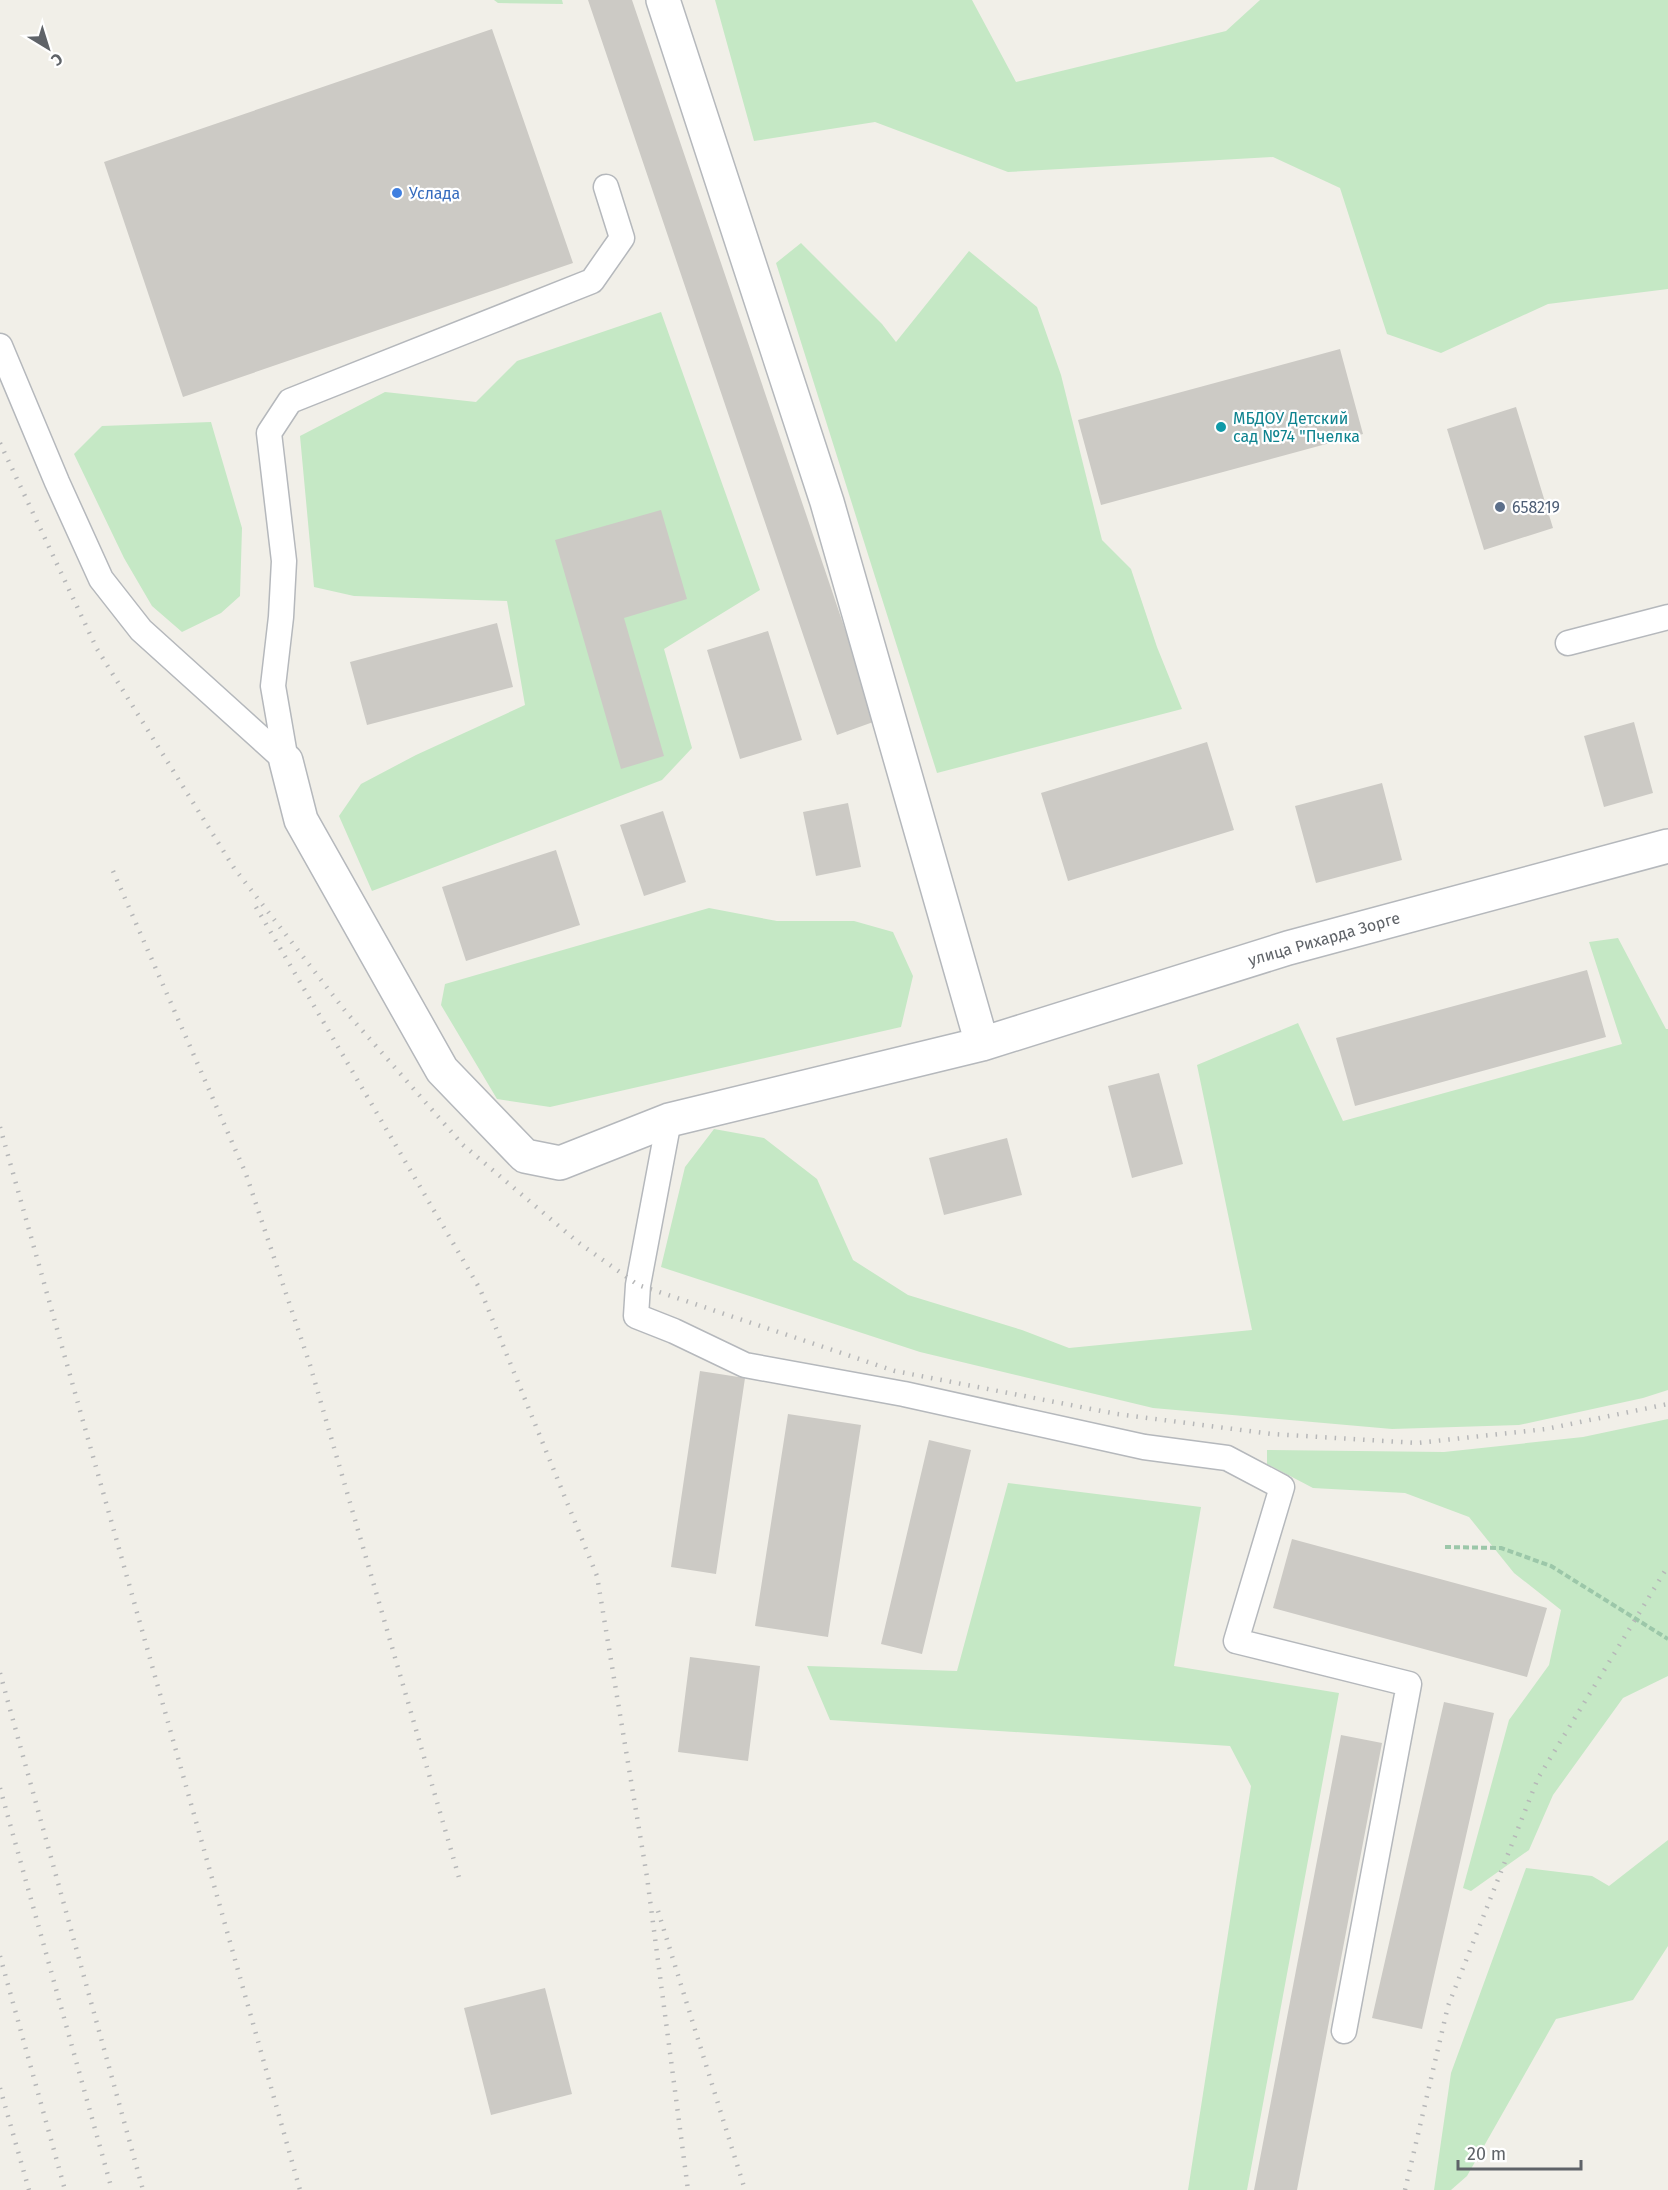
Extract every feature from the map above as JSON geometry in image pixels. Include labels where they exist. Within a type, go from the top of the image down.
[{"type":"street","points":[[663,0],[827,502],[982,1044]]},
{"type":"street","name":"улица Рихарда Зорге","points":[[286,761],[301,820],[442,1070],[525,1156],[560,1163],[669,1120],[982,1044],[1288,948],[1668,846]]},
{"type":"lane","points":[[286,761],[273,686],[281,617],[284,561],[269,433],[290,401],[592,281],[622,238],[606,187]]},
{"type":"lane","points":[[0,346],[57,483],[101,579],[141,630],[286,761]]},
{"type":"lane","points":[[1568,643],[1668,618]]},
{"type":"lane","points":[[669,1120],[638,1285],[636,1316],[674,1331],[745,1365],[904,1394],[1144,1447],[1227,1458],[1282,1487],[1236,1641],[1409,1684],[1344,2031]]},
{"type":"path","points":[[1445,1547],[1501,1548],[1551,1566],[1668,1638]]},
{"type":"green space","points":[[494,0],[562,0],[563,4],[498,3]]},
{"type":"green space","points":[[715,0],[972,0],[1016,82],[1226,31],[1260,0],[1668,0],[1668,289],[1548,304],[1441,353],[1387,334],[1340,188],[1273,157],[1008,172],[875,122],[754,141]]},
{"type":"green space","points":[[801,243],[882,324],[896,342],[969,251],[1037,307],[1061,375],[1102,540],[1131,569],[1157,647],[1182,709],[937,773],[776,263]]},
{"type":"green space","points":[[661,312],[760,590],[664,649],[692,748],[662,780],[372,891],[339,816],[361,784],[416,755],[525,705],[507,601],[354,596],[314,587],[300,436],[385,392],[476,402],[517,361]]},
{"type":"green space","points":[[211,422],[242,528],[240,596],[221,613],[182,632],[152,606],[124,558],[74,454],[102,426]]},
{"type":"green space","points":[[709,908],[777,921],[854,921],[893,932],[913,976],[901,1027],[550,1107],[497,1099],[441,1005],[445,984]]},
{"type":"green space","points":[[1618,938],[1668,1029],[1668,1390],[1643,1398],[1519,1425],[1392,1429],[1153,1408],[920,1352],[661,1267],[685,1167],[714,1129],[764,1138],[817,1179],[853,1260],[908,1295],[1022,1330],[1069,1348],[1252,1330],[1197,1065],[1298,1023],[1343,1121],[1622,1044],[1589,942]]},
{"type":"green space","points":[[1668,1419],[1668,1676],[1623,1698],[1553,1795],[1529,1850],[1471,1891],[1463,1888],[1509,1720],[1549,1665],[1561,1610],[1514,1573],[1469,1517],[1405,1493],[1313,1488],[1267,1464],[1267,1450],[1444,1452],[1583,1437]]},
{"type":"green space","points":[[1008,1483],[1201,1507],[1174,1666],[1339,1693],[1247,2190],[1188,2190],[1251,1786],[1230,1746],[830,1720],[807,1666],[957,1671]]},
{"type":"green space","points":[[1668,1840],[1668,1946],[1633,2000],[1556,2019],[1467,2176],[1451,2190],[1434,2190],[1451,2073],[1526,1868],[1592,1876],[1609,1886]]},
{"type":"building","points":[[588,0],[632,0],[876,721],[837,735]]},
{"type":"building","name":"Услада","points":[[492,29],[573,263],[183,397],[104,162]]},
{"type":"building","name":"МБДОУ Детский сад №74 \"Пчелка","points":[[1340,349],[1363,434],[1101,505],[1078,420]]},
{"type":"building","points":[[1516,407],[1553,528],[1484,550],[1447,429]]},
{"type":"building","points":[[661,510],[687,599],[624,618],[664,756],[621,769],[555,540]]},
{"type":"building","points":[[497,623],[513,687],[367,725],[350,662]]},
{"type":"building","points":[[768,631],[802,740],[740,759],[707,650]]},
{"type":"building","points":[[1634,722],[1653,793],[1604,807],[1584,736]]},
{"type":"building","points":[[1207,742],[1234,830],[1068,881],[1041,793]]},
{"type":"building","points":[[1382,783],[1402,860],[1316,883],[1295,806]]},
{"type":"building","points":[[848,803],[861,867],[816,876],[803,812]]},
{"type":"building","points":[[663,811],[686,882],[644,896],[620,825]]},
{"type":"building","points":[[556,850],[580,925],[466,961],[442,887]]},
{"type":"building","points":[[1587,970],[1606,1037],[1355,1106],[1336,1038]]},
{"type":"building","points":[[1159,1073],[1183,1164],[1132,1178],[1108,1086]]},
{"type":"building","points":[[1007,1138],[1022,1195],[944,1215],[929,1158]]},
{"type":"building","points":[[700,1371],[745,1378],[716,1574],[671,1567]]},
{"type":"building","points":[[788,1414],[861,1425],[828,1637],[755,1626]]},
{"type":"building","points":[[929,1440],[971,1450],[922,1654],[881,1644]]},
{"type":"building","points":[[1292,1539],[1547,1608],[1527,1677],[1273,1608]]},
{"type":"building","points":[[690,1657],[760,1666],[748,1761],[678,1752]]},
{"type":"building","points":[[1444,1702],[1494,1713],[1422,2029],[1372,2018]]},
{"type":"building","points":[[1341,1735],[1382,1743],[1297,2190],[1254,2190]]},
{"type":"building","points":[[545,1988],[572,2094],[491,2115],[464,2008]]},
{"type":"railway","points":[[0,443],[97,649],[234,868],[346,1012],[463,1145],[579,1243],[638,1285],[895,1371],[1117,1414],[1272,1434],[1417,1443],[1546,1429],[1668,1404]]},
{"type":"railway","points":[[113,871],[246,1174],[310,1365],[460,1881]]},
{"type":"railway","points":[[256,907],[480,1289],[597,1576],[647,1877],[688,2190]]},
{"type":"railway","points":[[0,1127],[300,2190]]},
{"type":"railway","points":[[1405,2190],[1448,2006],[1538,1778],[1668,1566]]},
{"type":"railway","points":[[0,1673],[143,2190]]},
{"type":"railway","points":[[0,1788],[112,2190]]},
{"type":"railway","points":[[658,1911],[745,2190]]},
{"type":"railway","points":[[0,1956],[65,2190]]},
{"type":"railway","points":[[0,2088],[29,2190]]},
{"type":"place","name":"Услада","points":[[397,193]]},
{"type":"place","name":"МБДОУ Детский сад №74 \"Пчелка","points":[[1221,427]]},
{"type":"place","name":"658219","points":[[1500,507]]}]
